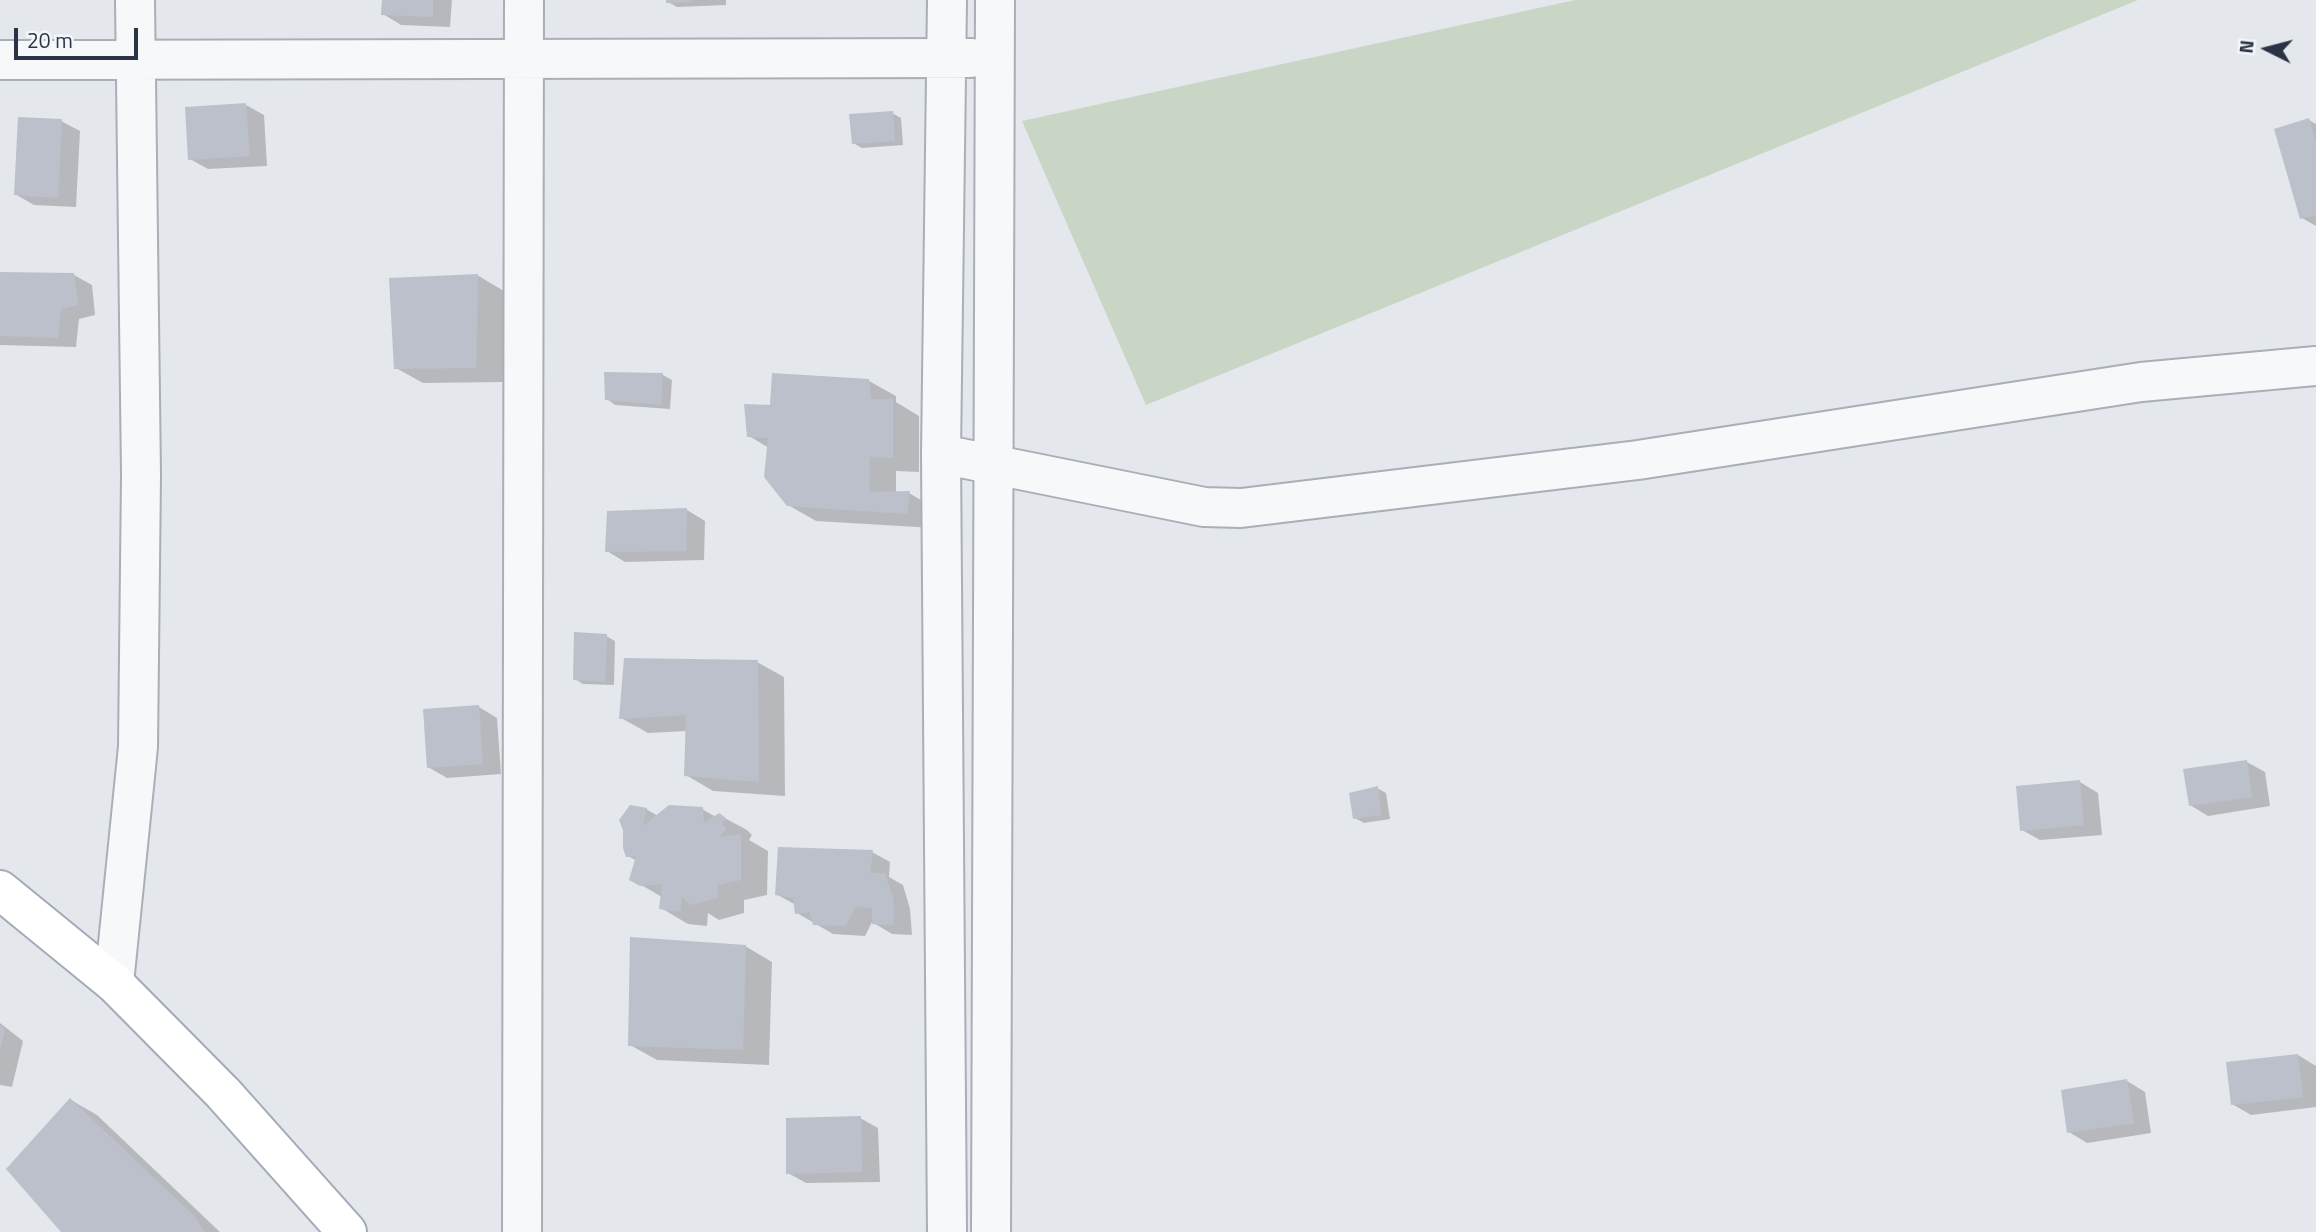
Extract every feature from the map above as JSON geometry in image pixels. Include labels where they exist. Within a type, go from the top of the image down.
[{"type":"main road","points":[[0,890],[114,983],[223,1093],[347,1232]]},
{"type":"street","points":[[114,983],[138,747],[141,475],[135,0]]},
{"type":"street","points":[[522,1232],[524,0]]},
{"type":"street","points":[[947,0],[941,454],[947,1232]]},
{"type":"street","points":[[991,1232],[995,0]]},
{"type":"street","points":[[0,60],[995,58]]},
{"type":"street","points":[[941,454],[1204,507],[1241,508],[1638,460],[2141,382],[2316,366]]},
{"type":"green space","points":[[1575,0],[2138,0],[1146,405],[1022,121]]},
{"type":"building","points":[[382,0],[433,0],[433,17],[381,15]]},
{"type":"building","points":[[666,0],[691,0],[692,2],[666,3]]},
{"type":"building","points":[[246,103],[250,156],[188,160],[185,107]]},
{"type":"building","points":[[893,111],[895,141],[852,144],[849,114]]},
{"type":"building","points":[[18,117],[62,119],[58,198],[14,195]]},
{"type":"building","points":[[2309,118],[2316,142],[2316,215],[2300,219],[2274,129]]},
{"type":"building","points":[[0,272],[74,273],[78,305],[61,309],[58,338],[0,336]]},
{"type":"building","points":[[478,274],[476,368],[394,369],[389,278]]},
{"type":"building","points":[[604,372],[663,373],[661,405],[605,400]]},
{"type":"building","points":[[772,373],[869,379],[871,399],[893,399],[893,458],[870,457],[869,492],[910,491],[907,514],[787,506],[764,477],[768,438],[747,437],[744,404],[770,405]]},
{"type":"building","points":[[687,508],[686,551],[605,552],[607,511]]},
{"type":"building","points":[[574,632],[607,634],[605,682],[573,680]]},
{"type":"building","points":[[624,658],[758,660],[759,782],[684,776],[686,715],[619,719]]},
{"type":"building","points":[[479,705],[483,764],[427,768],[423,709]]},
{"type":"building","points":[[2247,760],[2252,797],[2189,806],[2183,769]]},
{"type":"building","points":[[2080,780],[2084,825],[2020,831],[2016,786]]},
{"type":"building","points":[[1378,786],[1381,815],[1353,819],[1349,793]]},
{"type":"building","points":[[630,805],[647,808],[643,826],[669,805],[703,807],[704,823],[719,813],[726,818],[722,824],[726,829],[720,837],[741,834],[741,880],[717,885],[718,898],[691,905],[682,897],[680,912],[659,909],[662,884],[640,886],[629,880],[636,856],[626,857],[619,820]]},
{"type":"building","points":[[778,847],[873,850],[870,873],[885,873],[893,897],[894,925],[872,924],[872,908],[856,906],[846,926],[813,925],[810,912],[795,914],[793,898],[775,895]]},
{"type":"building","points":[[630,937],[746,945],[743,1050],[628,1046]]},
{"type":"building","points":[[0,1025],[5,1029],[1,1047],[0,1047]]},
{"type":"building","points":[[2298,1054],[2303,1097],[2231,1105],[2226,1062]]},
{"type":"building","points":[[2127,1079],[2134,1123],[2067,1133],[2061,1090]]},
{"type":"building","points":[[70,1098],[195,1217],[205,1232],[61,1232],[6,1169]]},
{"type":"building","points":[[861,1116],[862,1172],[786,1174],[786,1118]]}]
